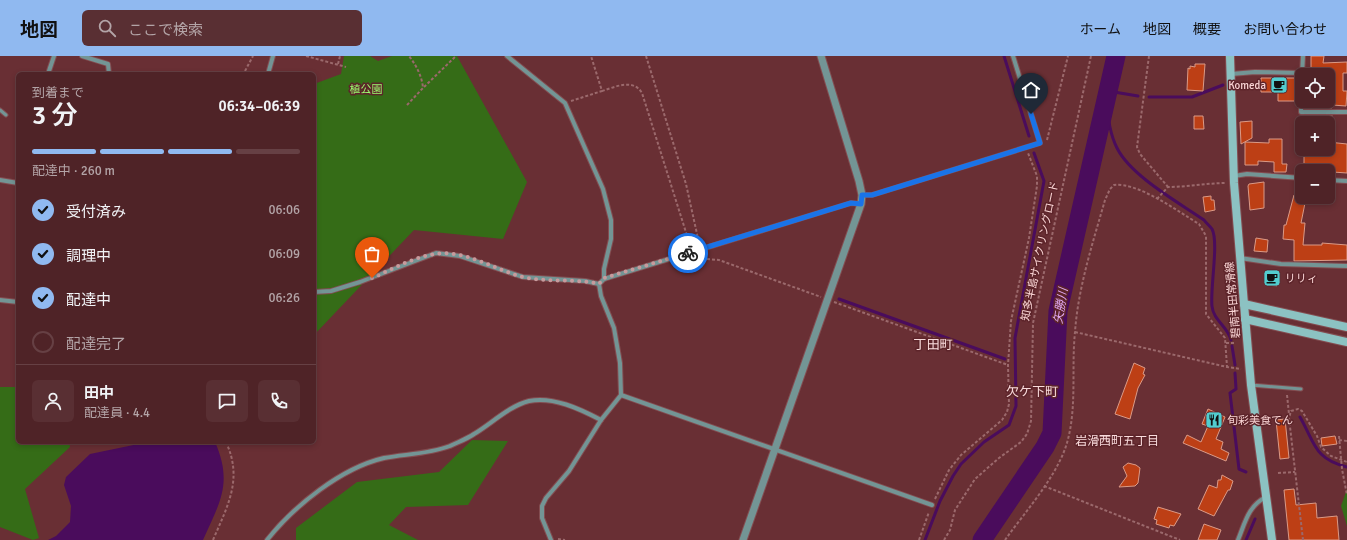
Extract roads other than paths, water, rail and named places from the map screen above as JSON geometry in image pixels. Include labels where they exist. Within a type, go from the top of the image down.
[{"type":"main road","name":"碧南半田常滑線","points":[[1230,56],[1234,180],[1245,319],[1272,540]]},
{"type":"main road","points":[[1244,304],[1347,327]]},
{"type":"main road","points":[[1245,319],[1347,342]]},
{"type":"street","points":[[48,71],[54,56]]},
{"type":"street","points":[[82,56],[108,64],[110,72]]},
{"type":"street","points":[[269,72],[273,56]]},
{"type":"street","points":[[507,56],[565,103],[607,199],[611,220],[611,239],[604,269],[604,278]]},
{"type":"street","points":[[743,540],[861,204],[862,195],[821,56]]},
{"type":"street","points":[[862,195],[872,195],[1026,146],[1040,143],[1013,56]]},
{"type":"street","points":[[1302,68],[1303,56]]},
{"type":"street","points":[[1231,74],[1255,72],[1295,75]]},
{"type":"street","points":[[1301,108],[1301,112],[1347,112]]},
{"type":"street","points":[[1234,180],[1247,174],[1295,177]]},
{"type":"street","points":[[0,180],[16,183]]},
{"type":"street","points":[[1335,180],[1347,181]]},
{"type":"street","points":[[551,540],[542,518],[542,506],[546,498],[569,471],[601,420],[621,396],[620,363],[614,328],[601,296],[599,284],[604,278],[851,203],[861,204]]},
{"type":"street","points":[[316,292],[331,291],[360,282],[436,254],[460,256],[523,277],[585,280],[599,284]]},
{"type":"street","points":[[1240,258],[1281,264],[1347,266]]},
{"type":"street","points":[[0,300],[16,302]]},
{"type":"street","points":[[621,396],[932,505]]},
{"type":"street","points":[[267,540],[295,508],[313,494],[350,472],[384,458],[432,451],[448,446],[473,435],[514,408],[529,402],[544,401],[560,403],[586,412],[601,420]]},
{"type":"street","points":[[1238,540],[1251,507],[1256,502],[1267,496]]},
{"type":"lane","points":[[0,110],[6,115]]},
{"type":"lane","points":[[1252,385],[1301,389]]},
{"type":"waterway","points":[[1004,56],[1029,136]]},
{"type":"waterway","name":"矢勝川","points":[[982,540],[1045,447],[1052,433],[1058,311],[1116,56]]},
{"type":"waterway","points":[[1149,97],[1192,97],[1223,85]]},
{"type":"waterway","points":[[1108,91],[1138,96]]},
{"type":"waterway","points":[[1106,98],[1112,136],[1117,148],[1124,158],[1133,169],[1156,188],[1204,220],[1212,229],[1215,244],[1212,306],[1215,315],[1227,331],[1231,340]]},
{"type":"waterway","points":[[925,540],[940,501],[961,464],[984,442],[1009,425],[1016,406],[1015,338],[1044,181],[1034,153]]},
{"type":"waterway","points":[[839,299],[1005,359]]},
{"type":"waterway","points":[[1232,346],[1235,365]]},
{"type":"waterway","points":[[1235,373],[1236,389],[1230,393],[1239,469],[1246,472]]},
{"type":"waterway","points":[[1300,417],[1317,449],[1322,455],[1336,464],[1347,467]]},
{"type":"waterway","points":[[1246,540],[1255,519]]},
{"type":"place","name":"Komeda","points":[[1279,85]]},
{"type":"place","name":"リリィ","points":[[1272,278]]},
{"type":"place","name":"旬彩美食てん","points":[[1214,420]]},
{"type":"district","name":"丁田町","points":[[933,345]]},
{"type":"district","name":"欠ケ下町","points":[[1032,392]]},
{"type":"district","name":"岩滑西町五丁目","points":[[1117,441]]},
{"type":"park label","name":"植公園","points":[[366,89]]}]
